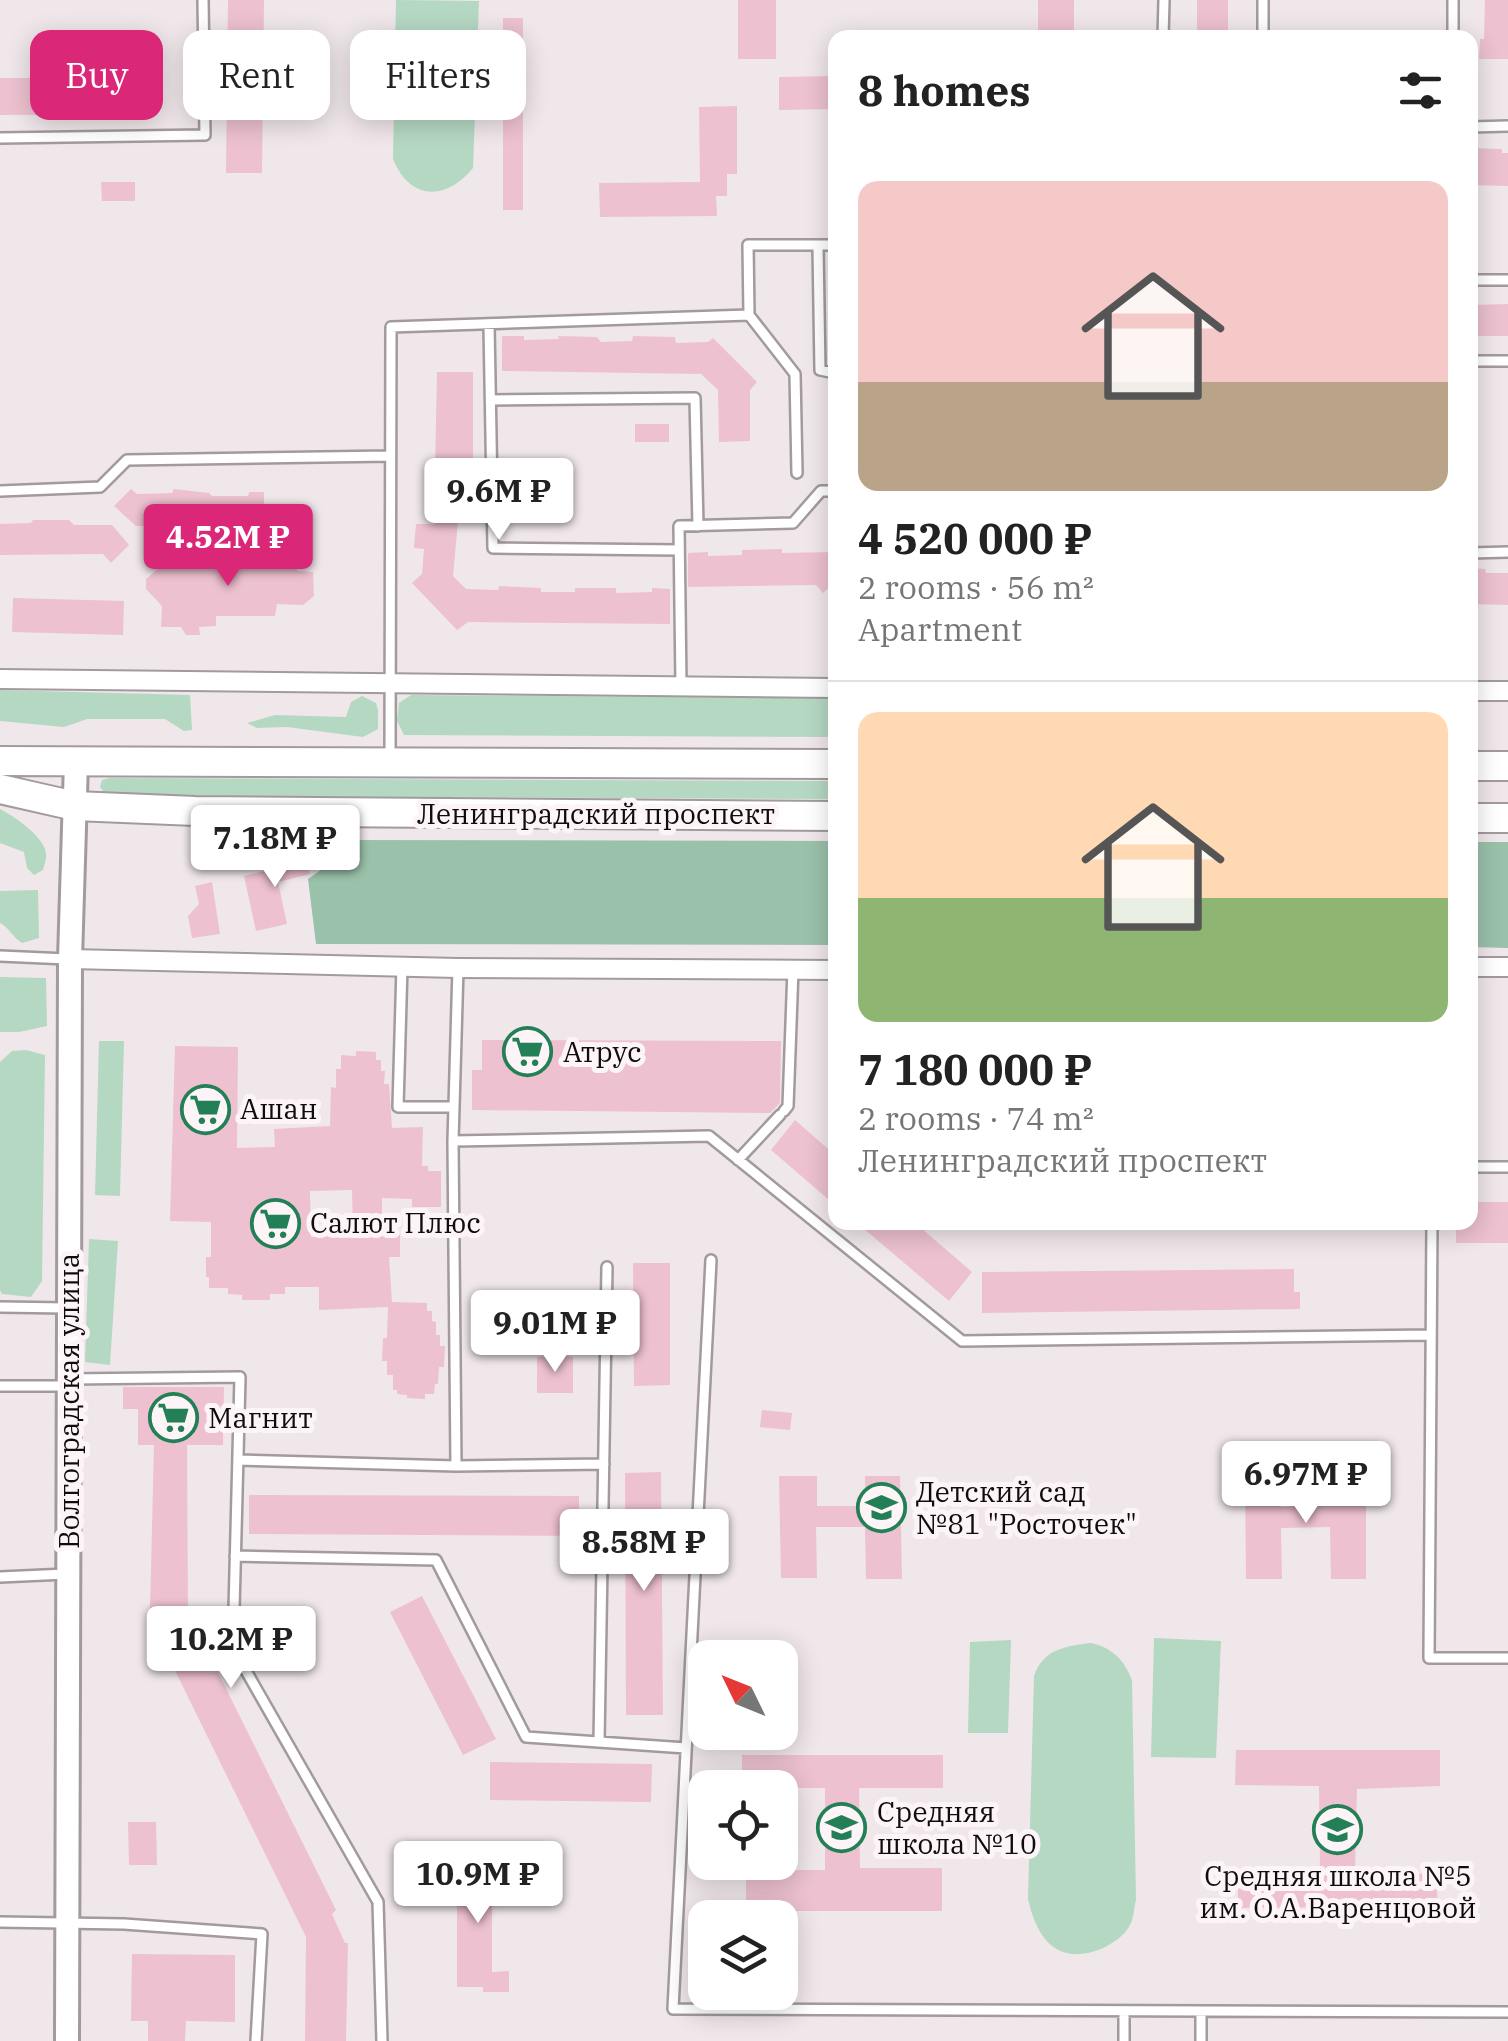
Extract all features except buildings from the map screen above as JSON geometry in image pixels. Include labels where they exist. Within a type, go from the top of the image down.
[{"type":"main road","name":"Ленинградский проспект","points":[[0,761],[828,764]]},
{"type":"main road","points":[[1478,766],[1508,766]]},
{"type":"main road","name":"Ленинградский проспект","points":[[0,789],[75,806],[195,811],[828,816]]},
{"type":"main road","points":[[1478,818],[1508,818]]},
{"type":"street","points":[[0,679],[828,688]]},
{"type":"street","points":[[1478,691],[1508,691]]},
{"type":"street","name":"Волгоградская улица","points":[[66,2041],[70,959],[76,762]]},
{"type":"street","points":[[70,959],[458,968],[828,970]]},
{"type":"street","points":[[1478,967],[1508,967]]},
{"type":"lane","points":[[0,138],[205,135],[203,0]]},
{"type":"lane","points":[[1162,30],[1164,0]]},
{"type":"lane","points":[[1263,0],[1263,30]]},
{"type":"lane","points":[[1453,0],[1453,30]]},
{"type":"lane","points":[[1478,127],[1508,126]]},
{"type":"lane","points":[[797,473],[795,374],[749,315],[748,245],[828,245]]},
{"type":"lane","points":[[818,246],[820,370]]},
{"type":"lane","points":[[1478,280],[1508,280]]},
{"type":"lane","points":[[390,762],[391,327],[749,315]]},
{"type":"lane","points":[[489,325],[493,548],[679,550]]},
{"type":"lane","points":[[1478,361],[1508,361]]},
{"type":"lane","points":[[795,374],[828,371]]},
{"type":"lane","points":[[491,400],[695,398],[698,526]]},
{"type":"lane","points":[[0,490],[100,488],[127,460],[390,456]]},
{"type":"lane","points":[[681,686],[679,526],[792,523],[821,491],[828,491]]},
{"type":"lane","points":[[1478,553],[1508,552]]},
{"type":"lane","points":[[0,956],[70,959]]},
{"type":"lane","points":[[402,966],[398,1107],[454,1107]]},
{"type":"lane","points":[[456,1466],[453,1141],[458,968]]},
{"type":"lane","points":[[738,1160],[788,1106],[793,970]]},
{"type":"lane","points":[[453,1141],[709,1136],[962,1341],[1431,1335]]},
{"type":"lane","points":[[1478,1166],[1508,1167]]},
{"type":"lane","points":[[1432,1230],[1430,1658],[1508,1658]]},
{"type":"lane","points":[[711,1260],[673,2009],[1508,2012]]},
{"type":"lane","points":[[600,1742],[607,1267]]},
{"type":"lane","points":[[0,1306],[69,1308]]},
{"type":"lane","points":[[0,1386],[240,1377],[233,1648],[378,1902],[382,2041]]},
{"type":"lane","points":[[238,1460],[456,1466],[604,1464]]},
{"type":"lane","points":[[236,1556],[436,1560],[526,1738],[686,1748]]},
{"type":"lane","points":[[0,1577],[68,1574]]},
{"type":"lane","points":[[0,1922],[124,1924],[262,1934],[256,2041]]},
{"type":"lane","points":[[1124,2011],[1124,2041]]},
{"type":"lane","points":[[1201,2011],[1201,2041]]},
{"type":"green space","points":[[396,0],[479,1],[478,30],[395,30]]},
{"type":"green space","points":[[394,120],[475,120],[473,168],[452,186],[429,192],[419,189],[400,173],[393,159]]},
{"type":"green space","points":[[0,690],[190,695],[192,730],[184,731],[165,719],[87,719],[64,727],[0,721]]},
{"type":"green space","points":[[411,695],[828,698],[828,737],[404,735],[397,721],[399,703]]},
{"type":"green space","points":[[362,696],[376,703],[378,710],[378,729],[363,737],[287,727],[257,728],[247,723],[275,715],[346,717],[351,702]]},
{"type":"green space","points":[[102,780],[828,781],[828,799],[105,794],[100,787]]},
{"type":"green space","points":[[0,809],[41,841],[46,856],[43,870],[34,875],[27,868],[24,852],[0,843]]},
{"type":"green space","points":[[324,840],[828,841],[828,945],[316,944],[308,879],[328,865]]},
{"type":"green space","points":[[1478,842],[1508,842],[1508,948],[1478,947]]},
{"type":"green space","points":[[38,890],[39,938],[22,943],[0,923],[0,891]]},
{"type":"green space","points":[[0,977],[46,978],[47,1026],[0,1032]]},
{"type":"green space","points":[[99,1041],[124,1041],[120,1196],[95,1195]]},
{"type":"green space","points":[[12,1051],[45,1055],[42,1281],[31,1297],[2,1294],[0,1290],[0,1062]]},
{"type":"green space","points":[[89,1239],[118,1241],[110,1365],[85,1362]]},
{"type":"green space","points":[[1154,1638],[1221,1641],[1216,1758],[1151,1757]]},
{"type":"green space","points":[[1011,1640],[1008,1733],[968,1733],[970,1642]]},
{"type":"green space","points":[[1091,1643],[1117,1656],[1132,1680],[1136,1900],[1131,1923],[1118,1939],[1101,1949],[1072,1954],[1043,1937],[1028,1899],[1034,1676],[1049,1654]]},
{"type":"place","name":"Атрус","points":[[528,1052]]},
{"type":"place","name":"Ашан","points":[[205,1109]]},
{"type":"place","name":"Салют Плюс","points":[[275,1223]]},
{"type":"place","name":"Магнит","points":[[173,1418]]},
{"type":"place","name":"Детский сад №81 \"Росточек\"","points":[[881,1508]]},
{"type":"place","name":"Средняя школа №10","points":[[842,1828]]},
{"type":"place","name":"Средняя школа №5 им. О.А.Варенцовой","points":[[1338,1829]]}]
